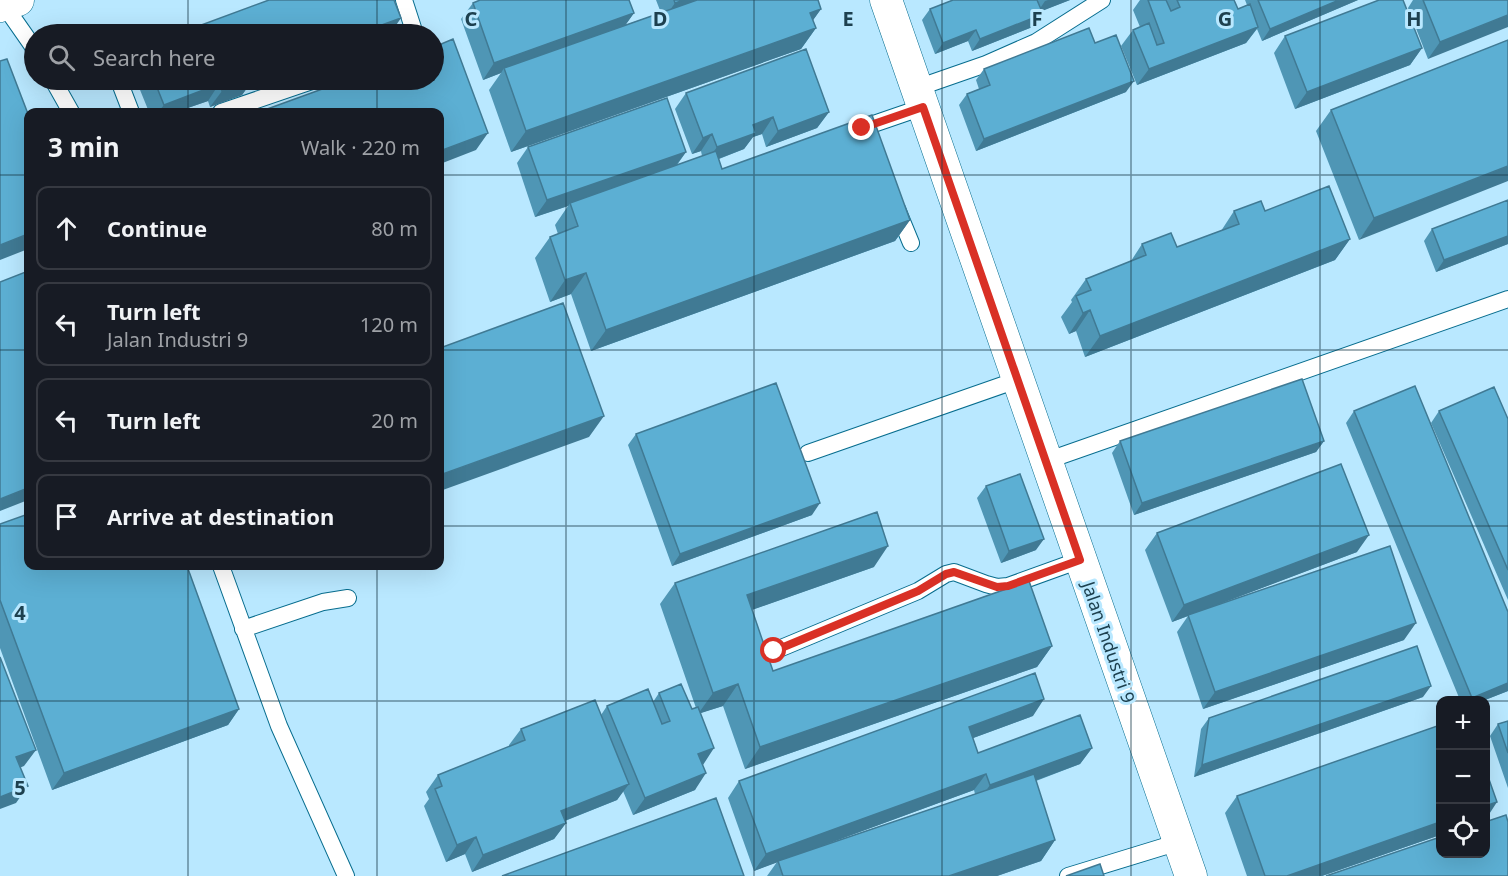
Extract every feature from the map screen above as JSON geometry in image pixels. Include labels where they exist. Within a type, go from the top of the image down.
[{"type":"street","name":"Jalan Industri 9","points":[[886,0],[1191,876]]},
{"type":"lane","points":[[404,0],[412,24]]},
{"type":"lane","points":[[841,135],[864,133],[920,98],[986,64],[1036,42],[1102,0]]},
{"type":"lane","points":[[7,4],[24,32]]},
{"type":"lane","points":[[59,90],[69,108]]},
{"type":"lane","points":[[122,90],[129,108]]},
{"type":"lane","points":[[233,108],[286,90]]},
{"type":"lane","points":[[889,191],[911,243]]},
{"type":"lane","points":[[1046,460],[1508,299]]},
{"type":"lane","points":[[808,453],[1017,380]]},
{"type":"lane","points":[[774,651],[918,591],[946,574],[954,572],[997,587],[1008,586],[1080,560]]},
{"type":"lane","points":[[224,570],[243,629],[279,726],[346,876]]},
{"type":"lane","points":[[243,629],[323,602],[348,598]]},
{"type":"lane","points":[[1068,876],[1179,842]]},
{"type":"building","points":[[269,0],[394,0],[401,18],[384,24],[204,24]]},
{"type":"building","points":[[480,0],[629,0],[634,13],[494,63],[473,3]]},
{"type":"building","points":[[697,0],[818,0],[821,9],[810,13],[816,28],[526,131],[504,68]]},
{"type":"building","points":[[953,0],[1037,0],[1043,14],[980,39],[976,30],[943,43],[930,9]]},
{"type":"building","points":[[1148,0],[1166,0],[1171,11],[1180,7],[1177,0],[1234,0],[1238,9],[1250,4],[1258,27],[1149,69],[1133,30],[1149,23],[1157,45],[1164,43]]},
{"type":"building","points":[[1258,0],[1339,0],[1270,29]]},
{"type":"building","points":[[1379,0],[1403,0],[1422,48],[1307,92],[1285,36]]},
{"type":"building","points":[[1423,0],[1508,0],[1508,15],[1440,42]]},
{"type":"building","points":[[1089,28],[1095,43],[1116,35],[1134,81],[984,139],[967,94],[990,85],[984,69]]},
{"type":"building","points":[[453,39],[488,133],[444,150],[444,108],[270,108],[320,90],[444,90],[444,43]]},
{"type":"building","points":[[1508,40],[1508,166],[1374,218],[1331,110]]},
{"type":"building","points":[[806,49],[829,112],[778,131],[773,117],[753,125],[756,133],[717,147],[712,134],[703,138],[686,93]]},
{"type":"building","points":[[7,59],[26,108],[24,236],[0,245],[0,61]]},
{"type":"building","points":[[158,90],[203,90],[164,105]]},
{"type":"building","points":[[667,98],[686,152],[547,200],[528,147]]},
{"type":"building","points":[[872,115],[910,220],[606,330],[586,273],[565,280],[550,237],[578,226],[570,203],[716,151],[722,169]]},
{"type":"building","points":[[1329,186],[1350,239],[1100,336],[1090,310],[1083,313],[1076,296],[1091,290],[1086,279],[1146,255],[1142,244],[1171,233],[1177,247],[1239,224],[1234,211],[1261,201],[1265,211]]},
{"type":"building","points":[[1508,200],[1508,236],[1444,260],[1432,229]]},
{"type":"building","points":[[24,273],[24,490],[0,499],[0,282]]},
{"type":"building","points":[[563,303],[604,416],[444,474],[444,347]]},
{"type":"building","points":[[1302,379],[1324,441],[1142,503],[1120,441]]},
{"type":"building","points":[[776,383],[820,503],[680,554],[636,434]]},
{"type":"building","points":[[1415,386],[1508,612],[1508,683],[1477,696],[1471,696],[1354,411]]},
{"type":"building","points":[[1494,387],[1508,419],[1508,570],[1439,411]]},
{"type":"building","points":[[1341,464],[1369,535],[1184,605],[1157,533]]},
{"type":"building","points":[[1020,474],[1044,539],[1009,551],[986,486]]},
{"type":"building","points":[[877,512],[888,546],[747,595],[773,671],[1029,581],[1052,646],[760,747],[738,684],[713,693],[675,583]]},
{"type":"building","points":[[24,515],[24,570],[188,570],[239,709],[64,773],[0,600],[0,524]]},
{"type":"building","points":[[1390,546],[1416,623],[1215,692],[1188,615]]},
{"type":"building","points":[[1417,646],[1431,686],[1202,765],[1209,718]]},
{"type":"building","points":[[0,657],[36,750],[16,757],[28,786],[0,797]]},
{"type":"building","points":[[1035,673],[1044,699],[969,727],[978,753],[1080,715],[1092,748],[990,785],[986,774],[766,854],[739,781]]},
{"type":"building","points":[[681,684],[692,709],[698,707],[714,748],[698,754],[706,773],[645,798],[607,706],[648,689],[662,724],[670,721],[659,693]]},
{"type":"building","points":[[595,700],[629,784],[561,811],[566,823],[483,855],[476,837],[457,845],[435,789],[442,786],[438,775],[525,740],[521,729]]},
{"type":"building","points":[[1508,721],[1508,753],[1498,724]]},
{"type":"building","points":[[1436,726],[1436,823],[1287,876],[1265,876],[1237,796]]},
{"type":"building","points":[[1034,774],[1055,840],[949,876],[783,876],[778,861]]},
{"type":"building","points":[[1490,782],[1497,802],[1490,804]]},
{"type":"building","points":[[716,798],[744,876],[502,876]]},
{"type":"building","points":[[1506,815],[1508,876],[1326,876],[1436,838],[1436,858],[1490,858],[1490,820]]},
{"type":"building","points":[[1100,864],[1104,876],[1066,876]]},
{"type":"route","points":[[774,651],[918,591],[946,574],[954,572],[997,587],[1008,586],[1080,560],[923,107],[862,128]]}]
